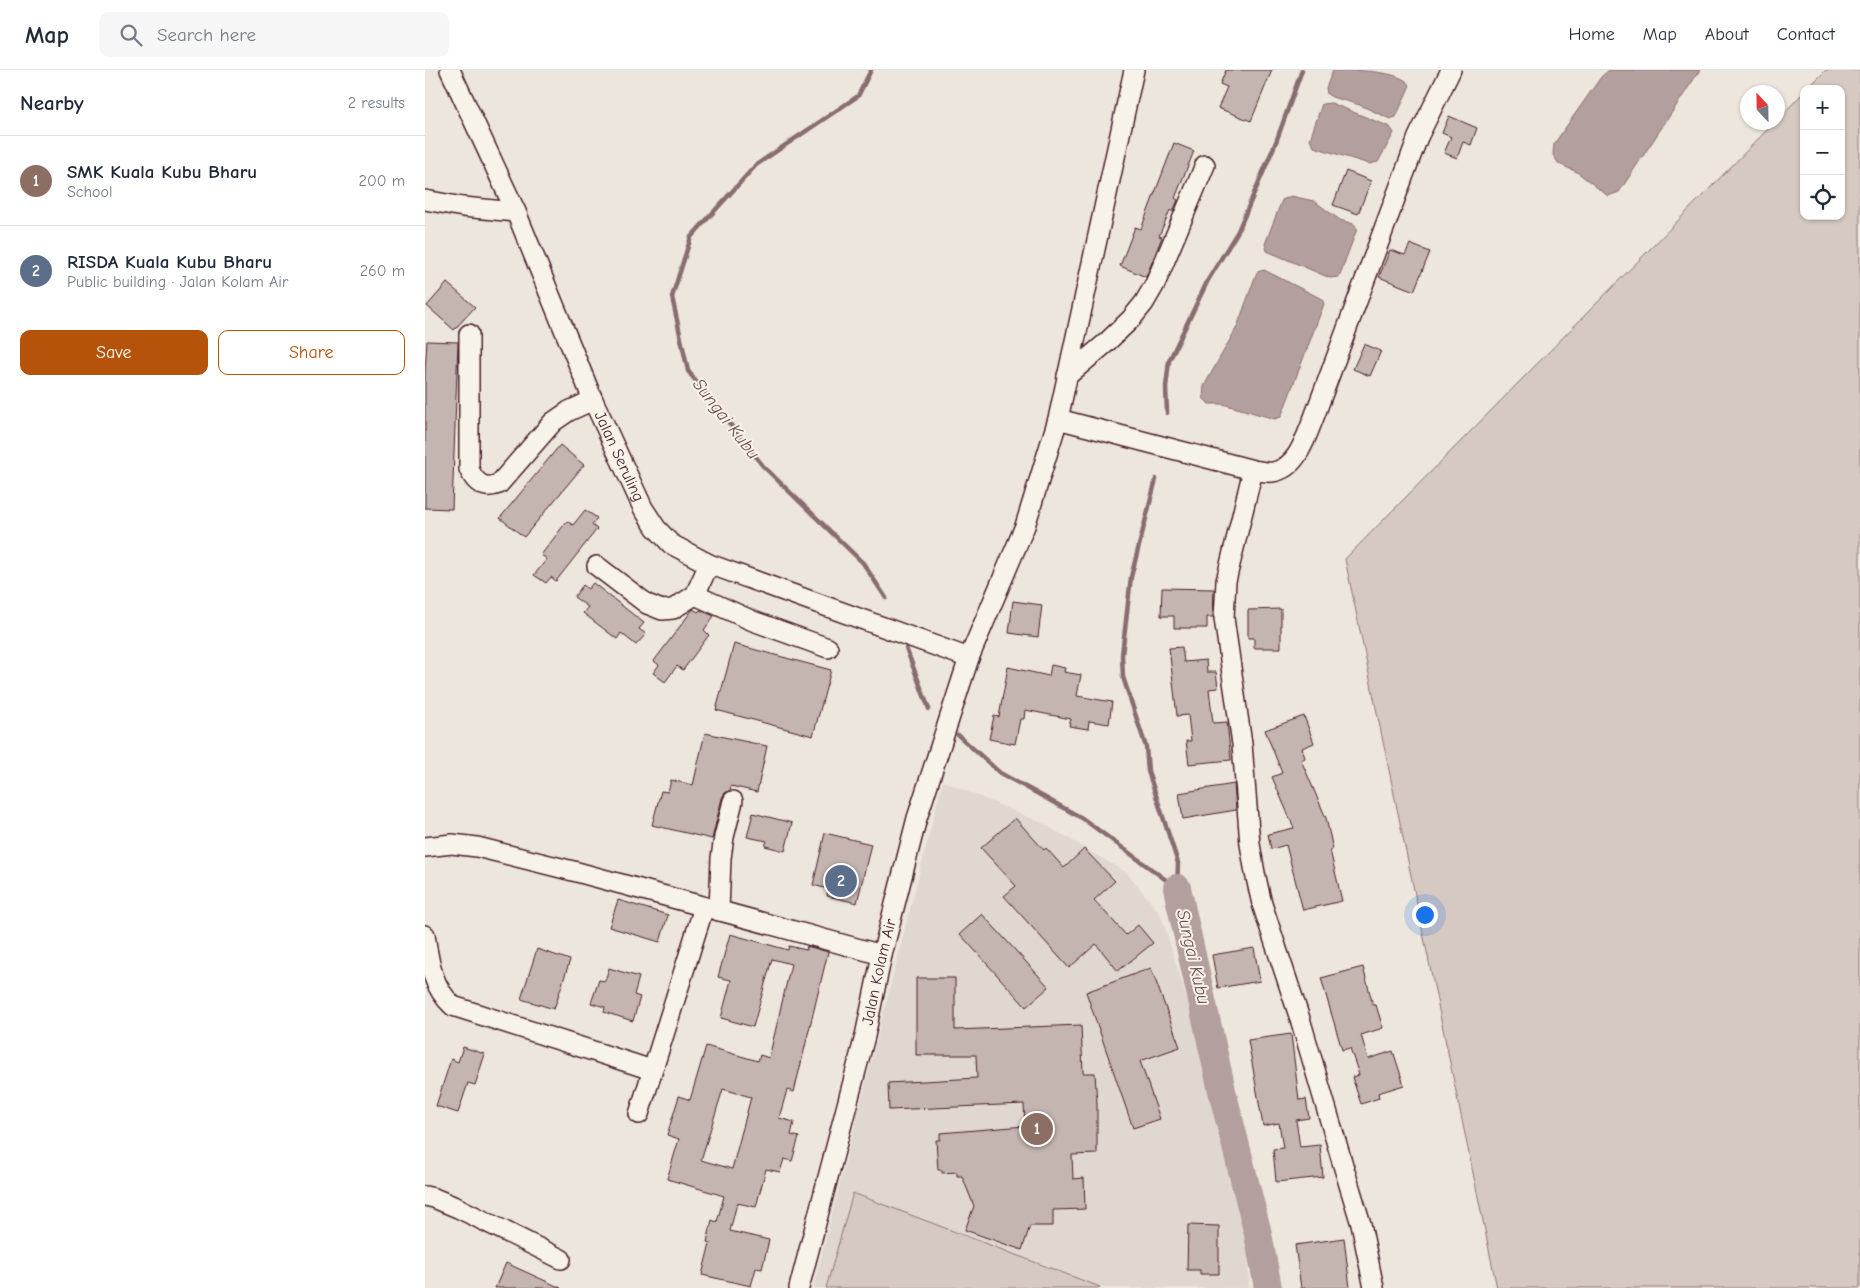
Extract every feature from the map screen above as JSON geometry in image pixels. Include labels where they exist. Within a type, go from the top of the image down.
[{"type":"street","name":"Jalan Seruling","points":[[450,70],[516,212],[593,400],[643,508],[656,528],[671,544],[709,564],[969,658]]},
{"type":"street","name":"Jalan Kolam Air","points":[[799,1288],[865,1036],[917,818],[969,658],[1025,526],[1058,419],[1132,78],[1141,70]]},
{"type":"street","points":[[1058,419],[1253,470],[1273,472],[1288,465],[1298,454],[1313,420],[1418,137],[1451,70]]},
{"type":"street","points":[[1067,376],[1131,319],[1144,303],[1155,284],[1205,166]]},
{"type":"street","points":[[425,200],[463,207],[516,212]]},
{"type":"street","points":[[469,334],[469,469],[474,479],[481,485],[492,487],[499,484],[553,422],[569,411],[593,400]]},
{"type":"street","points":[[1253,470],[1227,581],[1224,618],[1242,744],[1252,854],[1263,904],[1301,1022],[1358,1216],[1375,1288]]},
{"type":"street","points":[[597,566],[647,604],[662,610],[673,609],[695,595],[709,564]]},
{"type":"street","points":[[695,595],[753,621],[828,648]]},
{"type":"street","points":[[639,1114],[652,1070],[712,909],[724,837],[733,801]]},
{"type":"street","points":[[425,847],[452,844],[477,848],[577,872],[883,955]]},
{"type":"street","points":[[425,935],[435,982],[444,998],[453,1006],[652,1070]]},
{"type":"street","points":[[425,1196],[458,1208],[561,1260]]},
{"type":"shaded area","points":[[1333,70],[1375,72],[1396,76],[1405,80],[1410,85],[1396,117],[1390,119],[1360,105],[1327,94],[1326,88]]},
{"type":"shaded area","points":[[1609,70],[1700,70],[1619,192],[1608,196],[1577,172],[1559,164],[1553,155],[1554,144],[1601,77]]},
{"type":"shaded area","points":[[1826,70],[1860,70],[1860,1288],[1497,1288],[1345,559],[1767,130],[1785,130],[1785,112],[1800,96],[1800,220],[1845,220],[1845,85],[1811,85]]},
{"type":"shaded area","points":[[1331,103],[1390,127],[1394,133],[1378,162],[1369,164],[1314,147],[1310,139],[1322,104]]},
{"type":"shaded area","points":[[1291,196],[1314,201],[1340,220],[1354,224],[1357,229],[1339,277],[1330,278],[1267,251],[1265,244],[1282,200]]},
{"type":"shaded area","points":[[1264,270],[1322,299],[1324,304],[1281,417],[1275,419],[1223,404],[1209,404],[1203,398],[1204,386],[1237,327],[1257,272]]},
{"type":"shaded area","points":[[943,781],[1044,824],[1127,873],[1161,915],[1191,1013],[1248,1245],[1249,1288],[813,1288]]},
{"type":"shaded area","points":[[853,1193],[1100,1287],[826,1288]]},
{"type":"building","points":[[1226,70],[1272,70],[1251,121],[1218,108],[1227,87],[1220,84]]},
{"type":"building","points":[[1449,116],[1477,128],[1471,145],[1463,142],[1457,158],[1444,153],[1451,137],[1442,133]]},
{"type":"building","points":[[1174,143],[1194,151],[1175,198],[1178,200],[1173,212],[1170,210],[1159,236],[1162,237],[1146,277],[1120,266],[1135,227],[1141,229]]},
{"type":"building","points":[[1346,171],[1371,181],[1358,214],[1333,205]]},
{"type":"building","points":[[1410,244],[1430,252],[1414,291],[1379,277],[1390,250],[1405,255]]},
{"type":"building","points":[[447,283],[475,307],[454,330],[427,306]]},
{"type":"building","points":[[427,341],[458,342],[452,509],[425,508],[425,371]]},
{"type":"building","points":[[1364,344],[1381,351],[1370,376],[1353,369]]},
{"type":"building","points":[[560,445],[584,465],[524,537],[500,518]]},
{"type":"building","points":[[585,510],[597,518],[592,525],[597,529],[556,581],[551,577],[546,583],[534,575],[547,559],[541,555],[567,521],[573,525]]},
{"type":"building","points":[[593,583],[644,623],[639,629],[646,634],[636,645],[621,633],[617,639],[583,613],[588,607],[574,597],[583,585],[588,589]]},
{"type":"building","points":[[1162,588],[1214,589],[1213,617],[1207,617],[1207,628],[1174,628],[1174,616],[1161,616]]},
{"type":"building","points":[[1013,601],[1042,605],[1038,637],[1009,633]]},
{"type":"building","points":[[693,609],[714,616],[704,630],[709,635],[683,670],[677,666],[665,682],[653,673],[659,665],[654,661]]},
{"type":"building","points":[[1281,609],[1281,648],[1254,648],[1254,638],[1248,638],[1248,610]]},
{"type":"building","points":[[734,644],[831,670],[813,736],[716,710]]},
{"type":"building","points":[[1182,647],[1184,662],[1206,660],[1207,672],[1216,672],[1218,688],[1209,689],[1213,723],[1227,722],[1231,760],[1189,764],[1186,741],[1191,741],[1188,715],[1177,716],[1169,648]]},
{"type":"building","points":[[1051,665],[1065,668],[1064,672],[1081,675],[1077,696],[1112,702],[1109,724],[1089,721],[1088,729],[1069,726],[1071,719],[1025,710],[1024,719],[1020,719],[1015,744],[989,739],[994,716],[999,717],[1008,667],[1049,676]]},
{"type":"building","points":[[1304,716],[1314,743],[1302,748],[1305,758],[1301,760],[1326,818],[1333,849],[1330,850],[1342,901],[1303,910],[1286,845],[1271,849],[1268,834],[1294,828],[1272,777],[1282,773],[1265,730]]},
{"type":"building","points":[[705,733],[767,746],[757,792],[731,786],[730,790],[722,798],[712,839],[652,825],[661,791],[668,792],[671,780],[693,785]]},
{"type":"building","points":[[1234,784],[1236,810],[1183,819],[1179,793]]},
{"type":"building","points":[[753,813],[792,823],[785,851],[765,846],[767,841],[747,837]]},
{"type":"building","points":[[1015,818],[1044,850],[1046,848],[1064,868],[1084,849],[1115,881],[1094,900],[1126,935],[1138,925],[1153,943],[1118,971],[1096,944],[1069,968],[1004,896],[1016,886],[981,848]]},
{"type":"building","points":[[825,833],[871,844],[857,903],[827,896],[828,889],[813,885]]},
{"type":"building","points":[[618,900],[668,915],[660,942],[609,927]]},
{"type":"building","points":[[982,914],[1049,987],[1026,1007],[960,934]]},
{"type":"building","points":[[730,934],[788,950],[789,946],[806,950],[807,946],[828,952],[794,1092],[787,1090],[779,1118],[794,1122],[791,1135],[799,1137],[792,1161],[784,1159],[780,1172],[766,1169],[756,1207],[737,1203],[730,1231],[769,1240],[762,1269],[756,1268],[751,1286],[702,1275],[710,1243],[707,1242],[712,1220],[717,1222],[724,1196],[667,1179],[679,1139],[667,1135],[679,1096],[690,1100],[706,1046],[758,1061],[760,1055],[769,1058],[791,964],[772,959],[753,1027],[721,1018],[731,980],[718,977]],"holes":[[[723,1089],[751,1097],[732,1169],[701,1160]]]},
{"type":"building","points":[[1254,948],[1260,981],[1218,988],[1212,955]]},
{"type":"building","points":[[537,949],[570,960],[554,1009],[521,999]]},
{"type":"building","points":[[1363,967],[1373,1005],[1376,1005],[1383,1028],[1361,1035],[1368,1059],[1393,1051],[1404,1085],[1378,1093],[1379,1098],[1361,1104],[1352,1077],[1359,1075],[1350,1048],[1342,1050],[1321,978]]},
{"type":"building","points":[[609,968],[639,977],[634,995],[640,997],[633,1021],[604,1012],[605,1007],[591,1003],[599,980],[605,981]]},
{"type":"building","points":[[1151,968],[1180,1047],[1140,1061],[1160,1119],[1133,1128],[1086,992]]},
{"type":"building","points":[[916,978],[955,978],[955,1030],[1081,1025],[1083,1073],[1095,1073],[1097,1104],[1097,1154],[1072,1155],[1073,1179],[1084,1178],[1085,1209],[1053,1210],[1053,1226],[1030,1226],[1022,1250],[965,1230],[974,1206],[962,1176],[957,1176],[957,1172],[942,1173],[942,1170],[938,1170],[936,1140],[940,1140],[940,1133],[1025,1126],[1024,1104],[889,1110],[888,1083],[977,1078],[976,1055],[916,1055]]},
{"type":"building","points":[[1291,1034],[1299,1100],[1306,1099],[1309,1118],[1296,1120],[1300,1147],[1320,1145],[1323,1177],[1276,1182],[1273,1149],[1283,1148],[1279,1123],[1263,1126],[1248,1040]]},
{"type":"building","points":[[463,1047],[485,1054],[475,1085],[468,1083],[458,1113],[436,1106],[451,1059],[458,1062]]},
{"type":"building","points":[[1188,1225],[1219,1226],[1219,1274],[1200,1274],[1200,1270],[1187,1270]]},
{"type":"building","points":[[1344,1238],[1350,1288],[1301,1288],[1295,1245]]},
{"type":"building","points":[[506,1263],[561,1288],[495,1288]]},
{"type":"waterway","name":"Sungai Kubu","points":[[871,70],[858,96],[756,165],[691,237],[672,297],[688,371],[763,466],[863,563],[886,598]]},
{"type":"waterway","points":[[1167,413],[1166,387],[1169,361],[1208,280],[1238,231],[1276,142],[1302,70]]},
{"type":"waterway","points":[[1156,479],[1131,577],[1122,655],[1123,677],[1146,747],[1148,771],[1178,863],[1177,888]]},
{"type":"waterway","name":"Sungai Kubu","points":[[906,648],[929,709]]},
{"type":"waterway","name":"Sungai Kubu","points":[[958,735],[1000,773],[1082,818],[1177,888]]},
{"type":"waterway","name":"Sungai Kubu","points":[[1177,888],[1223,1095],[1258,1234],[1268,1288]]},
{"type":"place","name":"RISDA Kuala Kubu Bharu","points":[[841,881]]},
{"type":"place","name":"SMK Kuala Kubu Bharu","points":[[1037,1129]]}]
